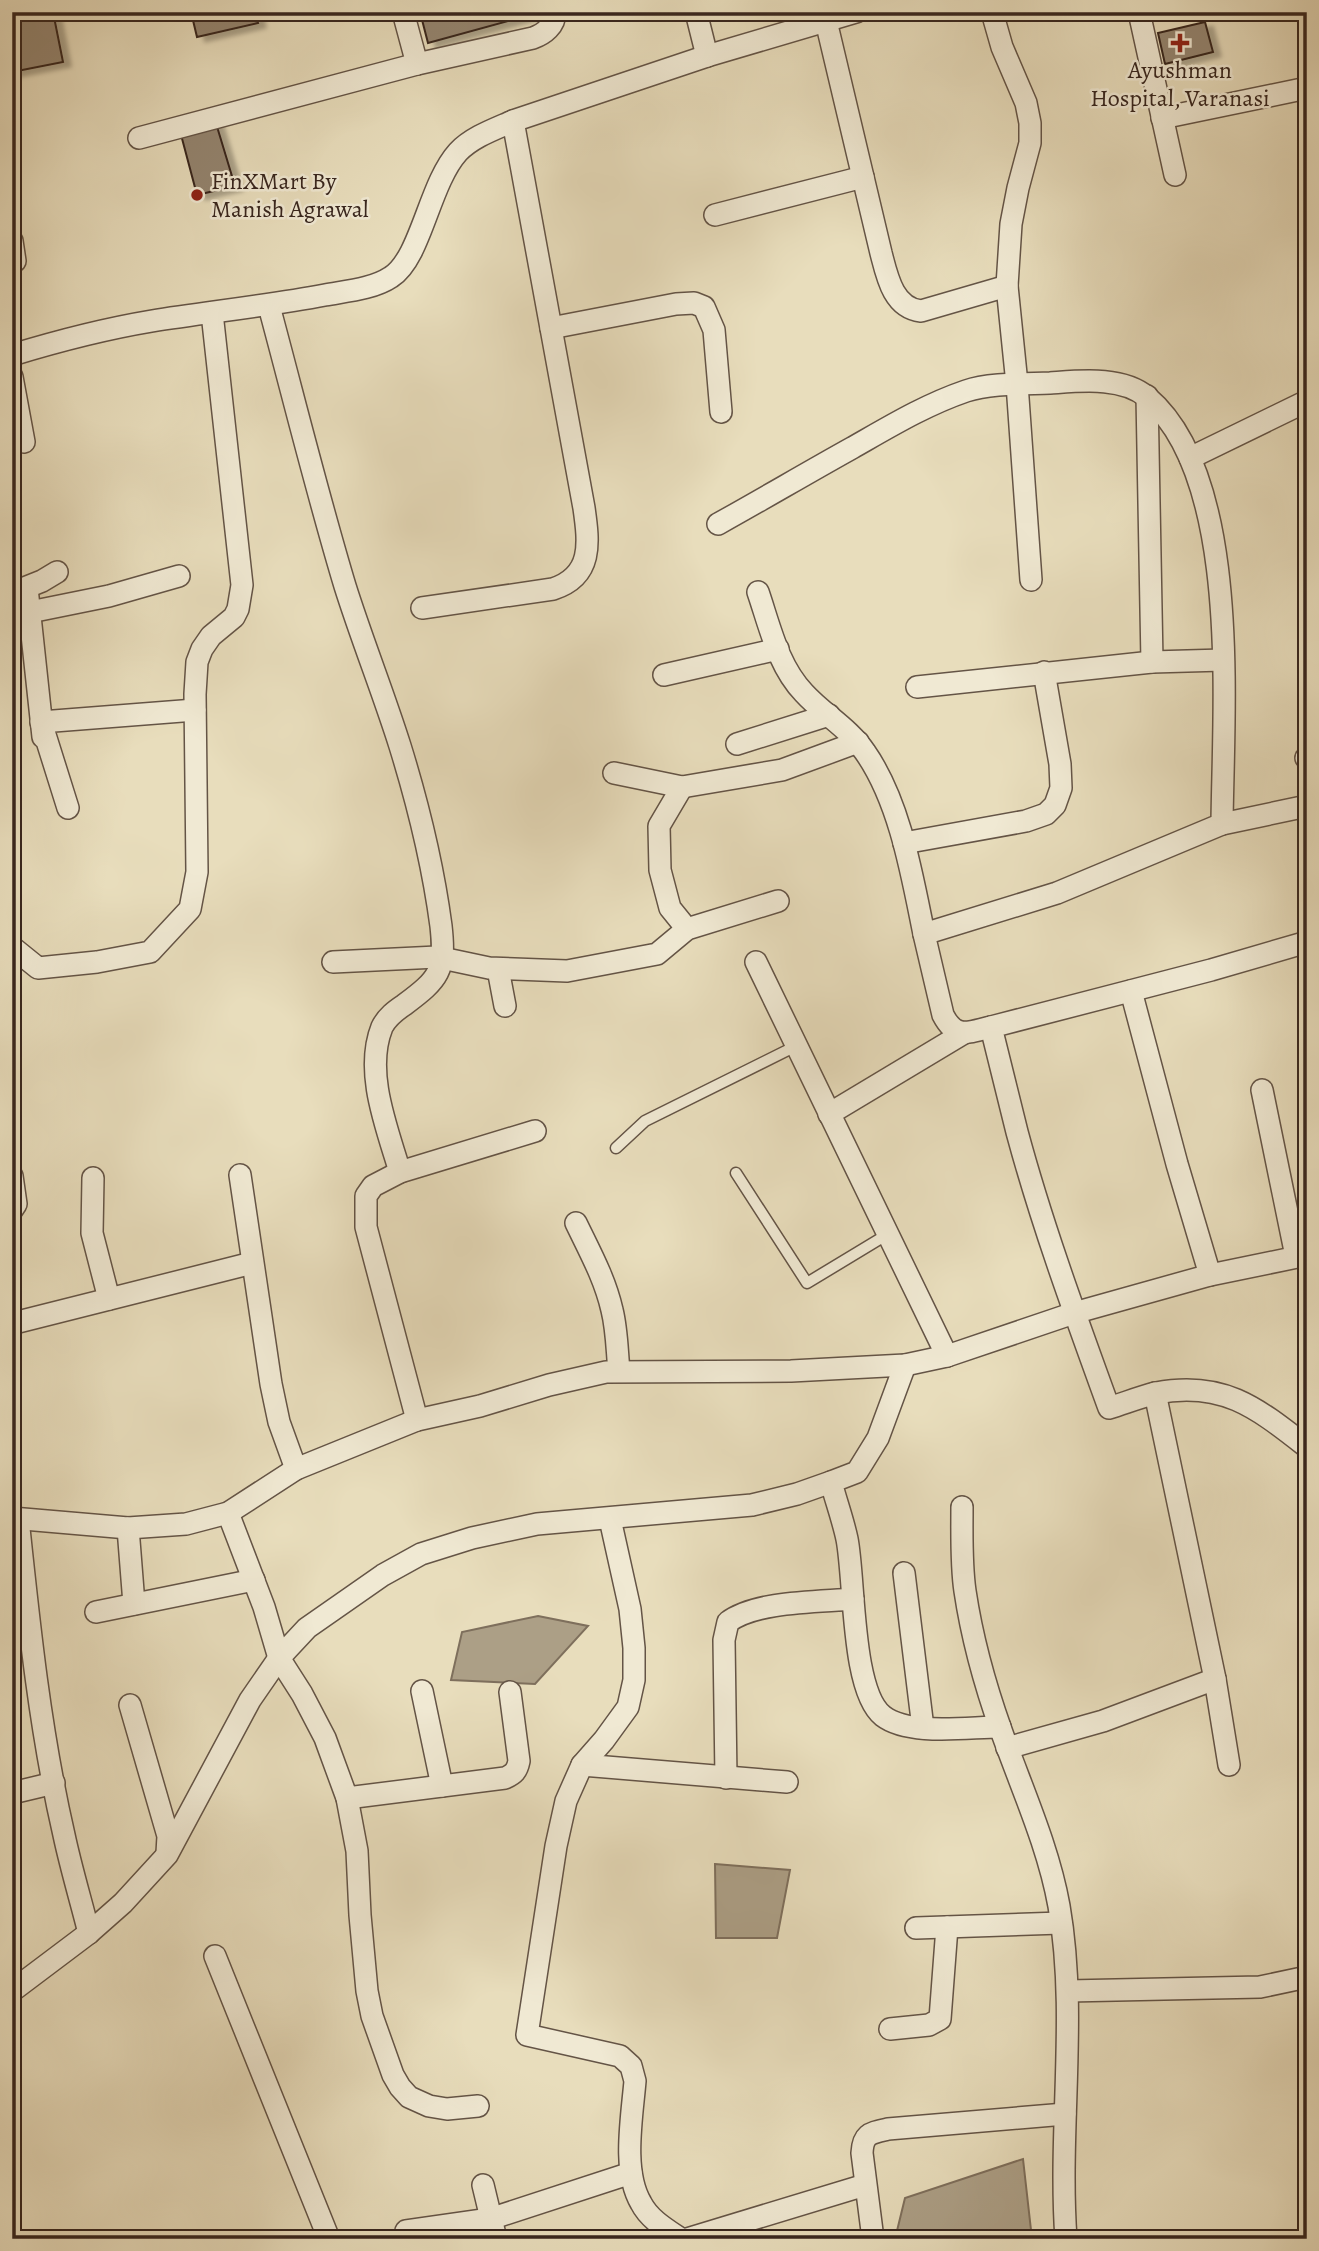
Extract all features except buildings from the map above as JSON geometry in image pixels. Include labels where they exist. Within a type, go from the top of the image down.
[{"type":"street","points":[[403,12],[417,64]]},
{"type":"street","points":[[139,138],[417,64],[533,38],[543,34],[551,26],[555,12]]},
{"type":"street","points":[[696,12],[707,56]]},
{"type":"street","points":[[12,355],[83,334],[269,306],[359,288],[392,277],[405,265],[437,185],[459,151],[477,138],[513,121],[707,56],[856,12]]},
{"type":"street","points":[[992,12],[1002,47],[1026,103],[1030,123],[1030,143],[1017,188],[1011,224],[1007,286],[1031,580]]},
{"type":"street","points":[[1139,12],[1175,175]]},
{"type":"street","points":[[826,21],[887,274],[899,299],[905,305],[921,311],[1007,286]]},
{"type":"street","points":[[1162,118],[1307,88]]},
{"type":"street","points":[[422,608],[553,589],[567,584],[583,566],[587,548],[586,519],[513,121]]},
{"type":"street","points":[[715,215],[863,177]]},
{"type":"street","points":[[12,241],[15,261],[12,261]]},
{"type":"street","points":[[551,328],[676,304],[694,303],[704,307],[714,330],[721,412]]},
{"type":"street","points":[[269,306],[345,587],[414,792],[440,925],[444,958],[435,978],[389,1016],[382,1028],[378,1044],[380,1097],[400,1172]]},
{"type":"street","points":[[13,954],[38,968],[97,962],[150,952],[190,909],[198,872],[195,710],[197,662],[211,636],[234,617],[241,600],[242,584],[212,313]]},
{"type":"street","points":[[12,377],[24,442]]},
{"type":"street","points":[[718,524],[931,405],[969,390],[1017,384],[1085,381],[1126,386],[1146,397],[1169,422],[1190,458],[1204,496],[1214,540],[1220,583],[1223,660],[1222,824]]},
{"type":"street","points":[[1146,397],[1152,662]]},
{"type":"street","points":[[1190,458],[1307,401]]},
{"type":"street","points":[[47,777],[30,612],[20,591],[57,572]]},
{"type":"street","points":[[30,612],[109,596],[180,576]]},
{"type":"street","points":[[758,593],[792,679],[858,742],[867,753],[887,794],[904,843],[943,1015],[949,1027],[964,1033]]},
{"type":"street","points":[[664,675],[778,649]]},
{"type":"street","points":[[917,687],[1152,662],[1223,660]]},
{"type":"street","points":[[904,843],[1026,821],[1046,814],[1055,805],[1061,788],[1060,764],[1044,672]]},
{"type":"street","points":[[41,722],[195,710]]},
{"type":"street","points":[[737,744],[829,715]]},
{"type":"street","points":[[41,722],[68,807]]},
{"type":"street","points":[[614,773],[682,788],[782,770],[858,742]]},
{"type":"street","points":[[682,788],[659,825],[660,870],[670,908],[687,929]]},
{"type":"street","points":[[924,933],[1057,894],[1222,824],[1307,806]]},
{"type":"street","points":[[333,962],[444,958],[498,969],[567,971],[657,954],[687,929],[778,901]]},
{"type":"street","points":[[829,1114],[964,1033],[1131,992],[1307,942]]},
{"type":"street","points":[[756,962],[947,1356]]},
{"type":"street","points":[[498,969],[505,1006]]},
{"type":"street","points":[[1131,992],[1210,1275]]},
{"type":"street","points":[[991,1027],[1017,1133],[1074,1313],[1109,1408],[1155,1394],[1191,1389],[1226,1394],[1261,1412],[1307,1447]]},
{"type":"street","points":[[89,1933],[54,1783],[31,1642],[15,1518],[128,1528],[186,1524],[228,1513],[296,1469],[417,1420],[480,1406],[606,1371],[791,1371],[905,1365],[947,1356],[1074,1313],[1210,1275],[1302,1255],[1262,1090]]},
{"type":"street","points":[[417,1420],[366,1227],[366,1196],[373,1186],[400,1172],[535,1131]]},
{"type":"street","points":[[240,1175],[274,1396],[279,1422],[296,1469]]},
{"type":"street","points":[[12,1176],[16,1204],[12,1210]]},
{"type":"street","points":[[93,1178],[92,1233],[109,1299]]},
{"type":"street","points":[[576,1223],[609,1296],[619,1371]]},
{"type":"street","points":[[18,1322],[252,1263]]},
{"type":"street","points":[[12,1990],[89,1933],[123,1903],[167,1855],[250,1700],[279,1658],[307,1628],[383,1575],[421,1555],[472,1538],[537,1524],[752,1505],[797,1494],[857,1472],[878,1438],[905,1365]]},
{"type":"street","points":[[1155,1394],[1215,1679],[1229,1765]]},
{"type":"street","points":[[831,1482],[847,1539],[860,1657],[866,1689],[873,1704],[883,1716],[901,1724],[923,1728],[1000,1727]]},
{"type":"street","points":[[962,1507],[965,1590],[973,1635],[1000,1727],[1047,1860],[1061,1923],[1068,1991],[1063,2200],[1066,2239]]},
{"type":"street","points":[[228,1513],[264,1607],[279,1658],[325,1738],[347,1798],[357,1851],[367,1991],[372,2016],[393,2075],[409,2096],[429,2106],[447,2109],[478,2106]]},
{"type":"street","points":[[610,1519],[630,1609],[634,1680],[628,1707],[582,1765],[566,1801],[527,2035],[620,2056],[631,2066],[635,2081],[632,2182],[642,2205],[661,2226],[681,2239]]},
{"type":"street","points":[[128,1528],[134,1604]]},
{"type":"street","points":[[904,1573],[923,1728]]},
{"type":"street","points":[[96,1612],[254,1580]]},
{"type":"street","points":[[726,1778],[724,1654],[728,1622],[739,1614],[758,1608],[853,1599]]},
{"type":"street","points":[[1007,1748],[1103,1721],[1215,1679]]},
{"type":"street","points":[[422,1691],[442,1786]]},
{"type":"street","points":[[347,1798],[505,1778],[517,1770],[519,1761],[510,1692]]},
{"type":"street","points":[[130,1705],[168,1836],[167,1855]]},
{"type":"street","points":[[582,1765],[787,1782]]},
{"type":"street","points":[[12,1793],[54,1783]]},
{"type":"street","points":[[916,1928],[1061,1923]]},
{"type":"street","points":[[890,2029],[929,2025],[940,2019],[947,1927]]},
{"type":"street","points":[[215,1956],[329,2239]]},
{"type":"street","points":[[1068,1991],[1260,1987],[1307,1977]]},
{"type":"street","points":[[873,2239],[865,2185],[863,2142],[867,2137],[888,2129],[1065,2114]]},
{"type":"street","points":[[406,2231],[493,2229],[631,2173]]},
{"type":"street","points":[[483,2185],[493,2229]]},
{"type":"street","points":[[687,2239],[865,2185]]},
{"type":"lane","points":[[616,1148],[645,1121],[796,1046]]},
{"type":"lane","points":[[736,1172],[807,1283],[888,1234]]},
{"type":"shaded area","points":[[538,1616],[588,1626],[535,1684],[451,1680],[462,1632]]},
{"type":"shaded area","points":[[715,1864],[790,1870],[777,1938],[716,1938]]},
{"type":"shaded area","points":[[1023,2159],[1032,2239],[895,2239],[905,2198]]},
{"type":"place","name":"Ayushman Hospital, Varanasi","points":[[1180,43]]},
{"type":"place","name":"FinXMart By Manish Agrawal","points":[[197,195]]}]
